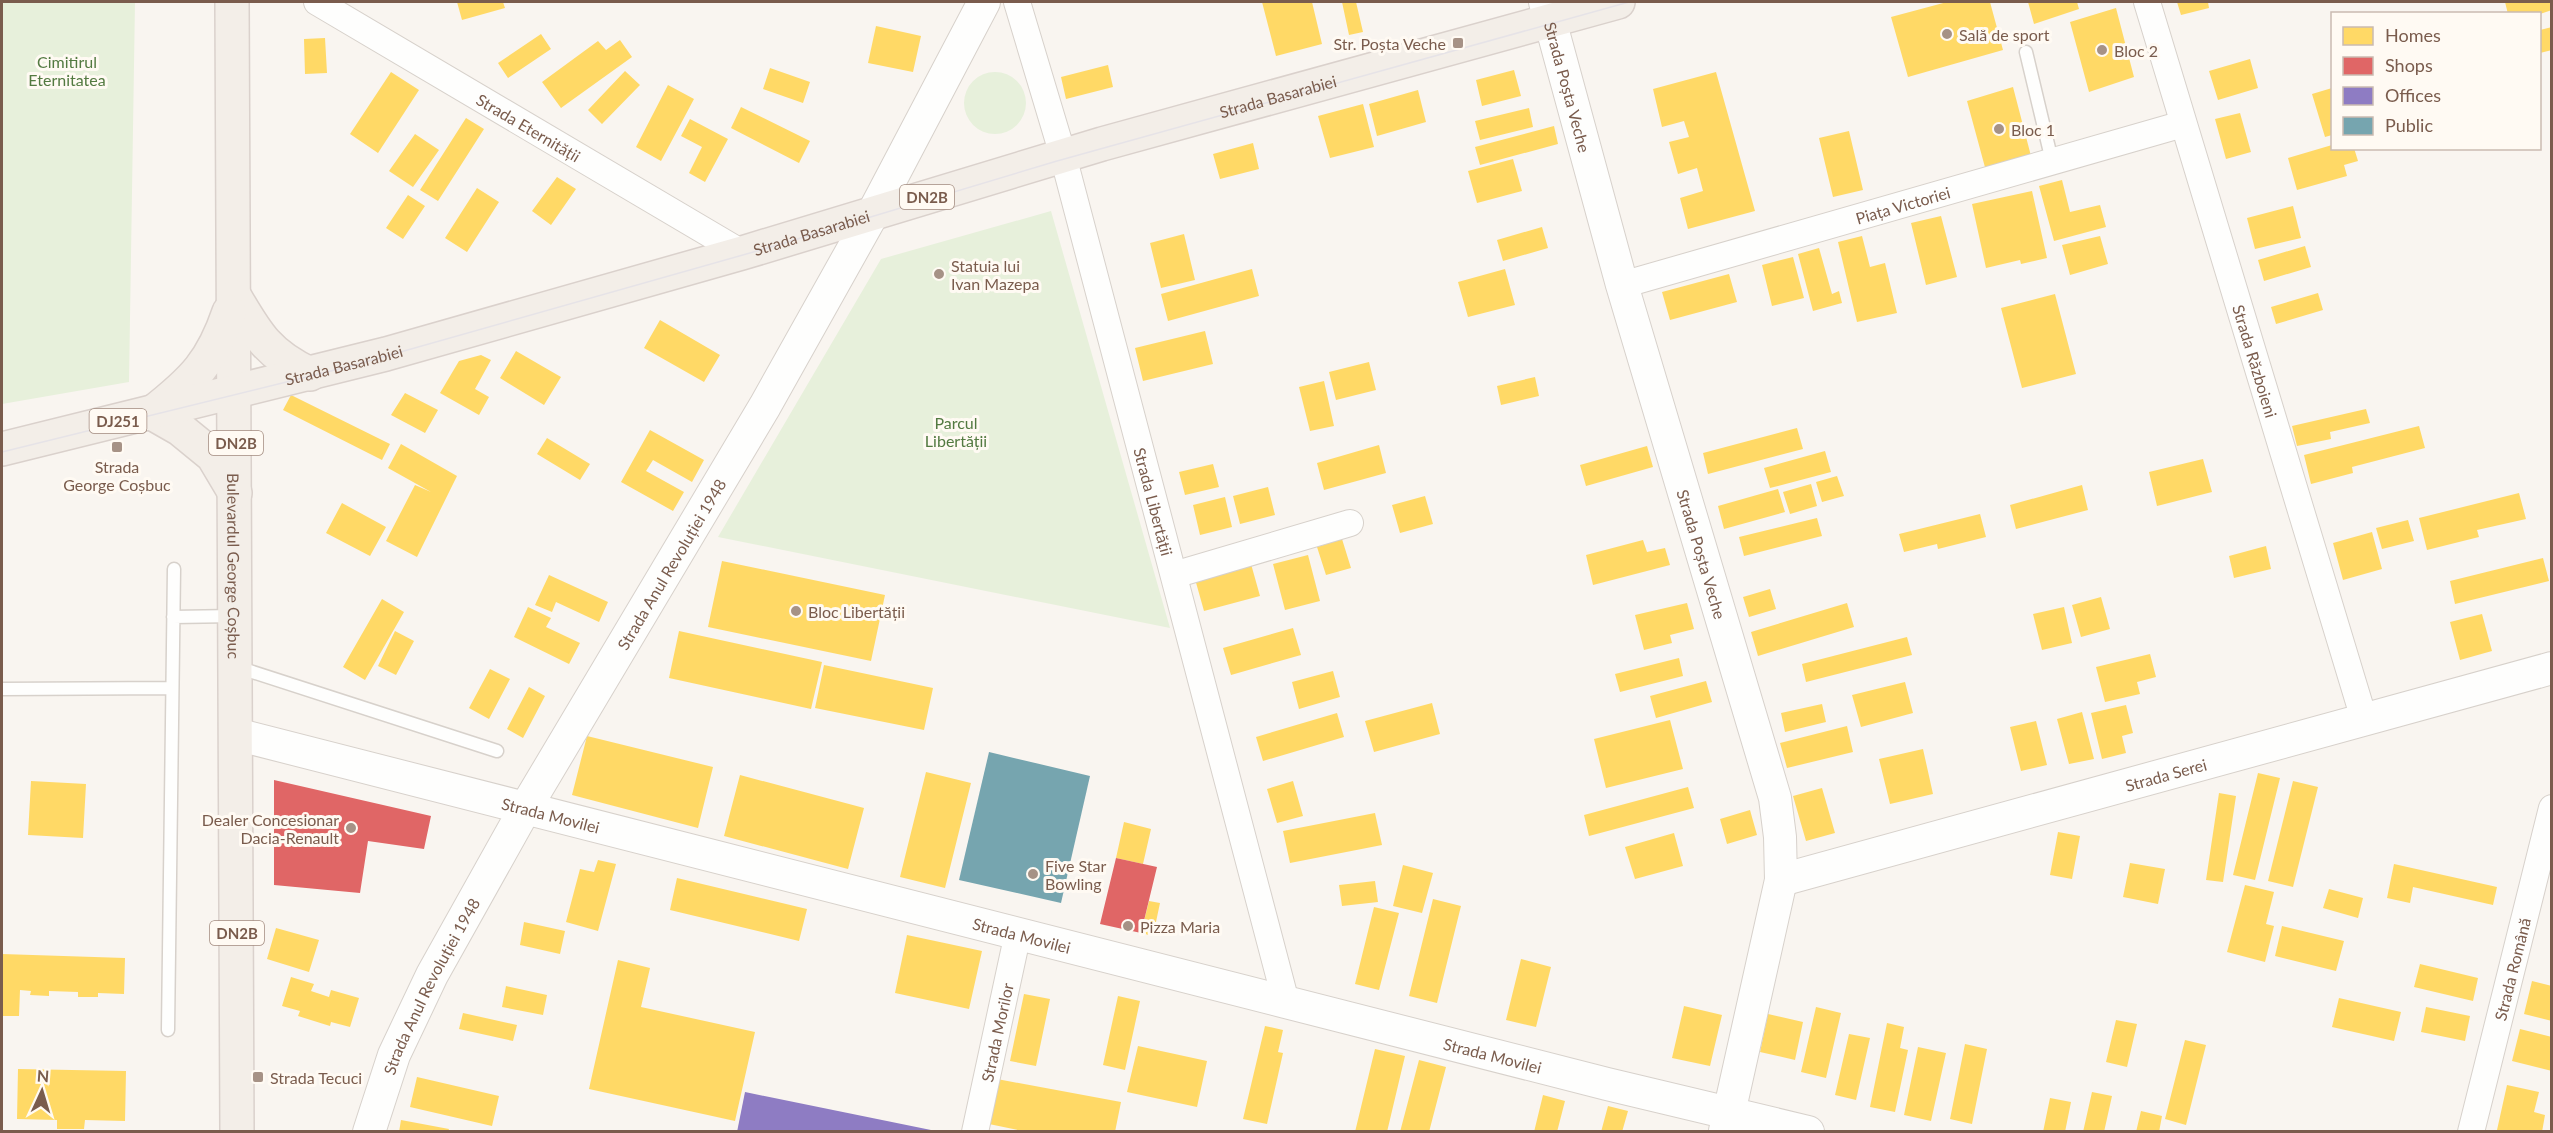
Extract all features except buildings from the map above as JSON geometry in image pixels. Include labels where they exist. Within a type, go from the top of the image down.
[{"type":"main road","name":"Bulevardul George Coșbuc","points":[[232,2],[236,495],[237,1131]]},
{"type":"main road","name":"Strada Basarabiei","points":[[2,449],[310,374],[742,253],[1547,11],[1618,2]]},
{"type":"main road","points":[[234,296],[252,327],[269,349],[310,374]]},
{"type":"main road","points":[[234,296],[219,342],[206,363],[191,381],[152,413],[180,429],[213,456],[236,495]]},
{"type":"street","name":"Strada Eternității","points":[[317,2],[742,253]]},
{"type":"street","name":"Strada Anul Revoluției 1948","points":[[369,1131],[394,1056],[432,975],[525,807],[765,406],[872,215],[984,2]]},
{"type":"street","name":"Strada Libertății","points":[[1017,2],[1063,156],[1132,426],[1174,575],[1286,1002]]},
{"type":"street","name":"Strada Războieni","points":[[2147,2],[2364,719]]},
{"type":"street","name":"Strada Poșta Veche","points":[[1547,11],[1622,285],[1775,798],[1780,837],[1781,880],[1727,1122]]},
{"type":"street","name":"Piața Victoriei","points":[[1622,285],[2184,124]]},
{"type":"street","points":[[1174,575],[1350,523]]},
{"type":"street","name":"Strada Serei","points":[[1781,880],[2552,668]]},
{"type":"street","name":"Strada Movilei","points":[[235,734],[1607,1084],[1727,1122],[1808,1131]]},
{"type":"street","name":"Strada Română","points":[[2471,1131],[2552,808]]},
{"type":"street","name":"Strada Morilor","points":[[975,1131],[1018,933]]},
{"type":"lane","points":[[2026,52],[2052,162]]},
{"type":"lane","points":[[168,1030],[174,568]]},
{"type":"lane","points":[[173,617],[236,616]]},
{"type":"lane","points":[[235,667],[497,751]]},
{"type":"lane","points":[[2,689],[172,688]]},
{"type":"green space","name":"Cimitirul Eternitatea","points":[[2,2],[135,2],[129,382],[2,404]]},
{"type":"green space","points":[[995,72],[1007,74],[1017,81],[1024,91],[1026,103],[1024,115],[1017,125],[1007,132],[995,134],[983,132],[973,125],[966,115],[964,103],[966,91],[973,81],[983,74]]},
{"type":"green space","name":"Parcul Libertății","points":[[1051,211],[1170,628],[718,537],[881,259]]},
{"type":"tram line","points":[[2,452],[351,366],[764,249],[1057,161],[1629,2]]},
{"type":"place","name":"Sală de sport","points":[[1947,34]]},
{"type":"place","name":"Str. Poșta Veche","points":[[1458,43]]},
{"type":"place","name":"Bloc 2","points":[[2102,50]]},
{"type":"place","name":"Bloc 1","points":[[1999,129]]},
{"type":"place","name":"Statuia lui Ivan Mazepa","points":[[939,274]]},
{"type":"place","name":"Strada George Coșbuc","points":[[117,447]]},
{"type":"place","name":"Bloc Libertății","points":[[796,611]]},
{"type":"place","name":"Dealer Concesionar Dacia-Renault","points":[[351,828]]},
{"type":"place","name":"Five Star Bowling","points":[[1033,874]]},
{"type":"place","name":"Pizza Maria","points":[[1128,926]]},
{"type":"place","name":"Strada Tecuci","points":[[258,1077]]}]
